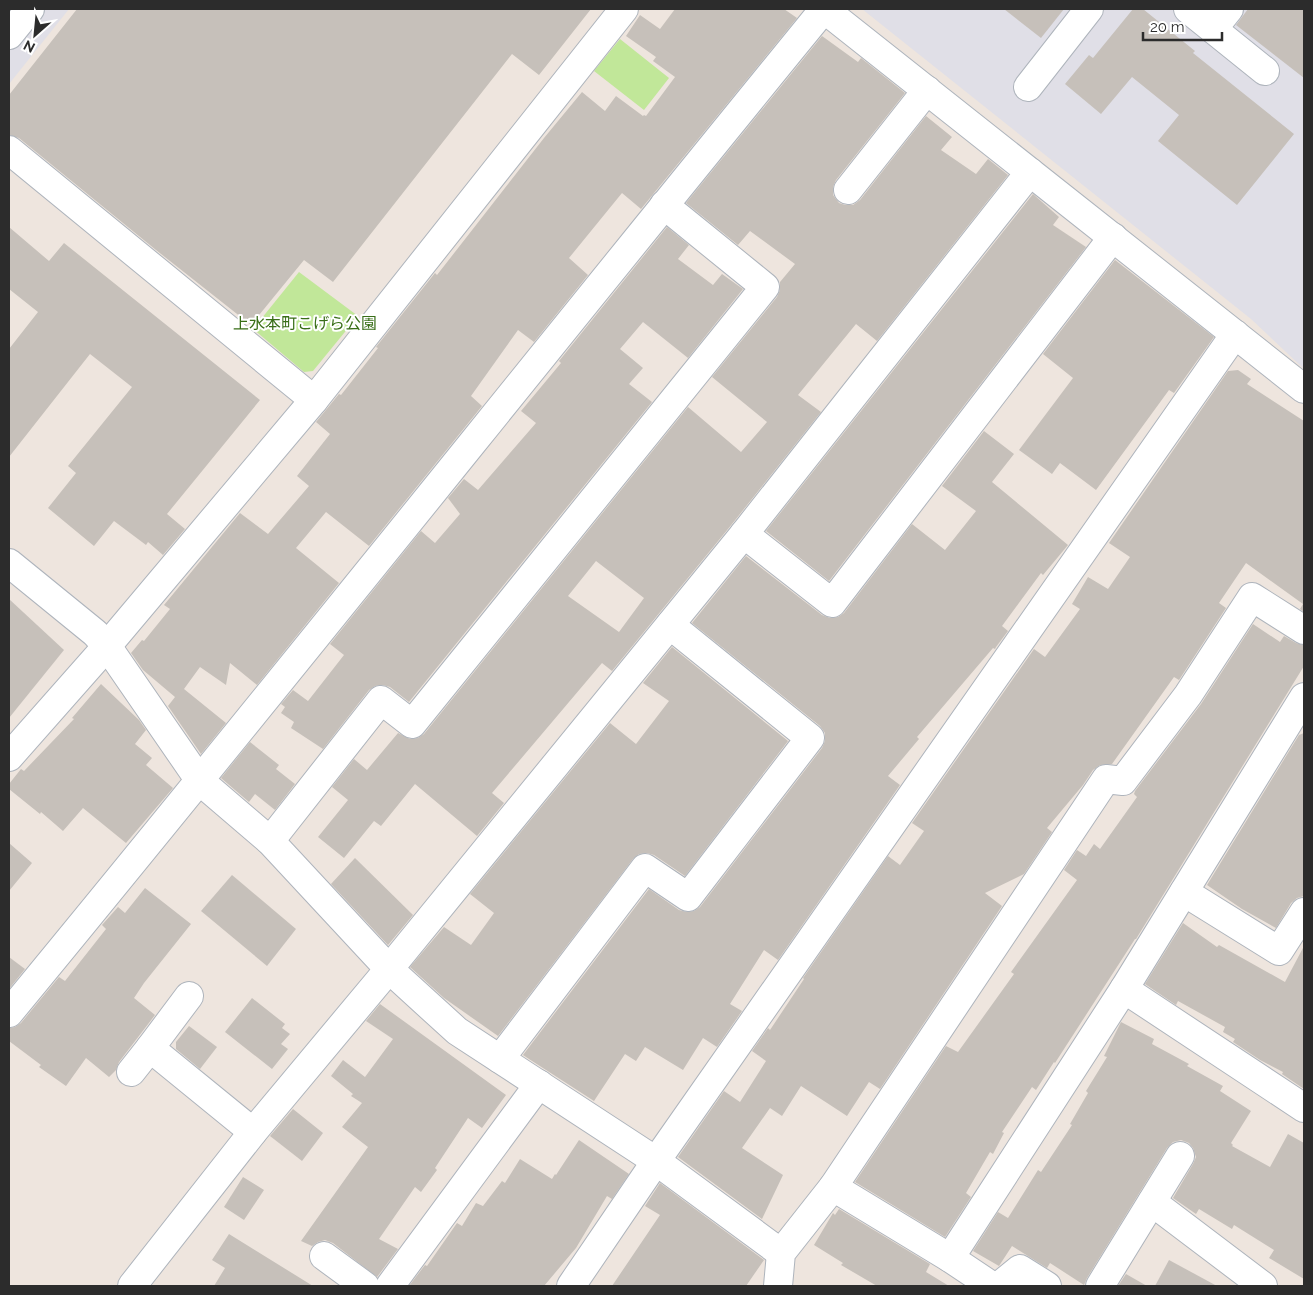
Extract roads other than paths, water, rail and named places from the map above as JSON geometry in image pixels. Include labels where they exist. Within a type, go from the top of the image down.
[{"type":"street","points":[[9,35],[30,9]]},
{"type":"street","points":[[9,757],[108,646],[314,400],[624,9]]},
{"type":"street","points":[[9,1013],[200,781],[824,9],[1304,389]]},
{"type":"street","points":[[1028,87],[1089,9]]},
{"type":"street","points":[[1188,9],[1221,19],[1265,70]]},
{"type":"street","points":[[848,190],[927,90]]},
{"type":"street","points":[[9,150],[314,400]]},
{"type":"street","points":[[132,1286],[252,1132],[389,969],[744,534],[1030,172]]},
{"type":"street","points":[[270,842],[381,700],[412,724],[765,287],[664,205]]},
{"type":"street","points":[[744,534],[832,604],[1113,237]]},
{"type":"street","points":[[571,1286],[656,1161],[1235,334]]},
{"type":"street","points":[[9,564],[95,633],[108,646],[200,781],[270,842],[389,969],[457,1032],[656,1161],[782,1253]]},
{"type":"street","points":[[778,1286],[782,1253],[833,1187],[1106,779],[1123,781],[1188,695],[1252,597],[1304,630]]},
{"type":"street","points":[[500,1059],[645,868],[688,897],[810,738],[670,625]]},
{"type":"street","points":[[950,1258],[1124,989],[1304,697]]},
{"type":"street","points":[[1184,892],[1279,951],[1304,912]]},
{"type":"street","points":[[1124,989],[1304,1108]]},
{"type":"street","points":[[131,1072],[189,996]]},
{"type":"street","points":[[150,1048],[252,1132]]},
{"type":"street","points":[[390,1286],[538,1084]]},
{"type":"street","points":[[1100,1286],[1180,1156]]},
{"type":"street","points":[[833,1187],[950,1258],[992,1286]]},
{"type":"street","points":[[1152,1202],[1249,1282]]},
{"type":"street","points":[[324,1256],[365,1286]]},
{"type":"street","points":[[999,1286],[1020,1269],[1048,1286]]},
{"type":"park label","name":"上水本町こげら公園","points":[[305,323]]}]
